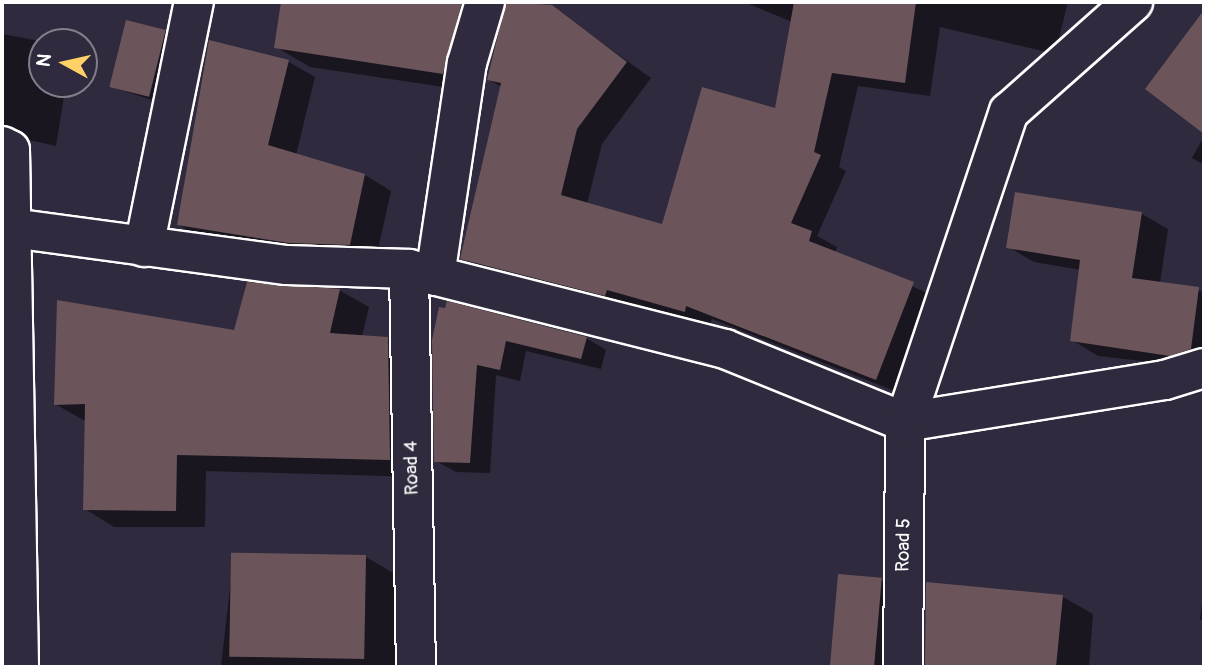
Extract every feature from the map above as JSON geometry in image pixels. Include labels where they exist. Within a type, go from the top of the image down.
[{"type":"street","points":[[144,247],[194,2]]},
{"type":"street","name":"Road 4","points":[[416,667],[422,272],[467,63],[485,2]]},
{"type":"street","name":"Road 5","points":[[903,667],[905,422],[1009,112],[1133,2]]},
{"type":"street","points":[[6,148],[12,228],[19,667]]},
{"type":"street","points":[[12,228],[287,265],[422,272],[725,349],[905,422],[1165,380],[1204,368]]},
{"type":"building","points":[[281,2],[462,2],[443,74],[274,48]]},
{"type":"building","points":[[506,2],[552,5],[627,62],[577,129],[561,195],[662,224],[702,87],[775,108],[794,2],[916,2],[905,83],[832,73],[814,152],[821,155],[791,223],[812,231],[809,241],[914,282],[876,380],[686,306],[685,312],[607,290],[605,296],[460,259],[501,83],[487,80]]},
{"type":"building","points":[[1204,10],[1204,134],[1145,89]]},
{"type":"building","points":[[126,20],[166,30],[149,97],[109,87]]},
{"type":"building","points":[[209,40],[289,60],[268,145],[365,174],[350,245],[289,243],[177,225]]},
{"type":"building","points":[[1015,192],[1142,212],[1132,278],[1199,287],[1191,349],[1170,356],[1070,341],[1080,260],[1006,248]]},
{"type":"building","points":[[247,282],[340,289],[330,333],[388,337],[390,460],[177,455],[176,511],[83,510],[85,404],[54,405],[57,300],[234,330]]},
{"type":"building","points":[[447,301],[587,337],[581,359],[506,341],[500,370],[477,365],[470,463],[434,462],[432,340],[439,307],[445,308]]},
{"type":"building","points":[[231,553],[366,555],[364,659],[229,657]]},
{"type":"building","points":[[838,574],[882,578],[874,667],[830,667]]},
{"type":"building","points":[[926,582],[1063,595],[1056,667],[925,667]]}]
